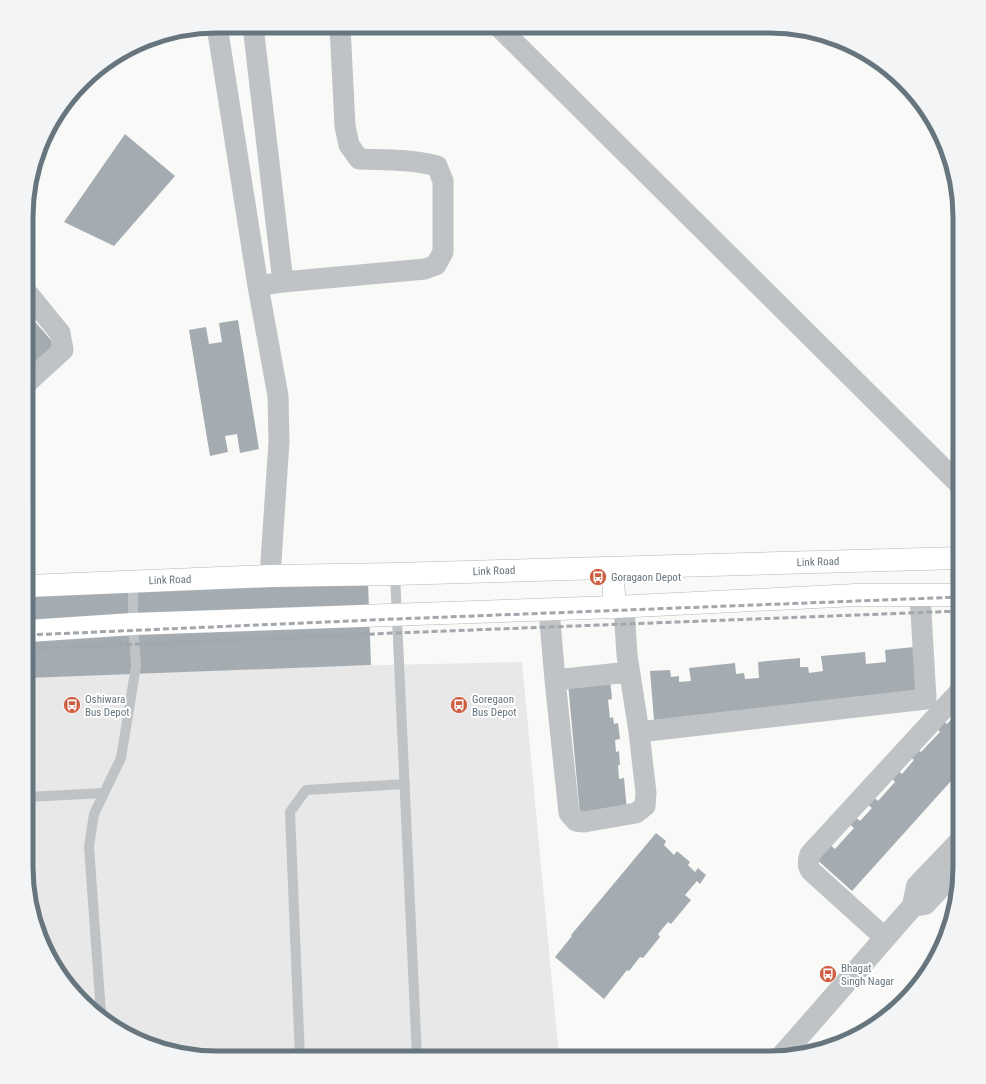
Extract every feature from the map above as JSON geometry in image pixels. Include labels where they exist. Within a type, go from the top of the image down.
[{"type":"main road","name":"Link Road","points":[[33,586],[270,576],[395,574],[953,558]]},
{"type":"main road","points":[[856,561],[856,595]]},
{"type":"main road","points":[[612,568],[620,607]]},
{"type":"main road","points":[[33,631],[133,624],[549,610],[856,595],[953,595]]},
{"type":"street","points":[[218,33],[258,286],[278,396],[279,442],[270,576]]},
{"type":"street","points":[[255,33],[283,282]]},
{"type":"street","points":[[258,286],[283,282],[425,269],[436,265],[443,252],[443,180],[437,166],[404,160],[359,159],[349,145],[346,126],[340,33]]},
{"type":"street","points":[[505,33],[953,478]]},
{"type":"street","points":[[33,300],[60,333],[62,350],[33,376]]},
{"type":"street","points":[[920,595],[932,706]]},
{"type":"street","points":[[549,610],[569,813],[576,821],[584,822],[636,813],[645,806],[646,793],[639,732],[620,607]]},
{"type":"street","points":[[555,680],[629,672]]},
{"type":"street","points":[[885,938],[811,871],[808,867],[808,861],[810,854],[932,706],[953,694]]},
{"type":"street","points":[[639,732],[932,706]]},
{"type":"street","points":[[787,1050],[913,906],[916,886],[953,847]]},
{"type":"street","points":[[913,906],[925,904],[953,874]]},
{"type":"lane","points":[[395,574],[417,1051]]},
{"type":"lane","points":[[101,1009],[89,847],[94,814],[121,758],[136,666],[133,624],[133,581]]},
{"type":"lane","points":[[300,1051],[290,812],[306,790],[405,784]]},
{"type":"lane","points":[[33,797],[104,793]]},
{"type":"shaded area","points":[[522,662],[558,1051],[205,1051],[169,1045],[147,1037],[125,1026],[105,1013],[87,997],[64,969],[52,948],[39,915],[33,879],[33,673]]},
{"type":"building","points":[[125,134],[175,176],[114,246],[64,222]]},
{"type":"building","points":[[33,320],[58,348],[33,370]]},
{"type":"building","points":[[238,320],[259,449],[240,453],[237,434],[225,436],[228,452],[210,456],[189,330],[206,327],[209,344],[222,342],[219,323]]},
{"type":"building","points":[[368,583],[371,665],[33,678],[33,596]]},
{"type":"building","points":[[914,647],[919,696],[654,720],[650,671],[670,670],[671,677],[679,676],[679,682],[691,681],[689,668],[735,663],[736,674],[744,673],[745,679],[759,678],[758,662],[800,658],[800,667],[808,667],[809,673],[823,671],[821,656],[865,652],[866,664],[886,662],[885,650]]},
{"type":"building","points":[[610,679],[612,699],[608,700],[610,718],[613,717],[614,724],[618,723],[620,739],[615,740],[616,752],[619,751],[619,779],[624,778],[627,811],[580,815],[568,683]]},
{"type":"building","points":[[937,716],[947,724],[953,718],[953,779],[852,891],[814,857],[827,842],[835,849],[854,828],[849,824],[855,817],[860,821],[872,808],[866,803],[872,796],[878,801],[895,782],[890,776],[896,769],[902,774],[914,760],[906,754],[914,746],[921,752],[940,732],[931,723]]},
{"type":"building","points":[[656,833],[666,841],[664,845],[674,855],[677,851],[690,862],[688,865],[695,872],[698,868],[706,875],[700,884],[697,881],[685,895],[691,900],[671,924],[668,922],[658,934],[660,937],[643,958],[640,957],[629,971],[627,970],[604,999],[555,957],[572,936],[571,935]]},
{"type":"railway","points":[[33,635],[953,597]]},
{"type":"railway","points":[[33,649],[953,611]]},
{"type":"place","name":"Goragaon Depot","points":[[598,577]]},
{"type":"place","name":"Oshiwara Bus Depot","points":[[72,705]]},
{"type":"place","name":"Goregaon Bus Depot","points":[[459,705]]},
{"type":"place","name":"Bhagat Singh Nagar","points":[[828,974]]}]
